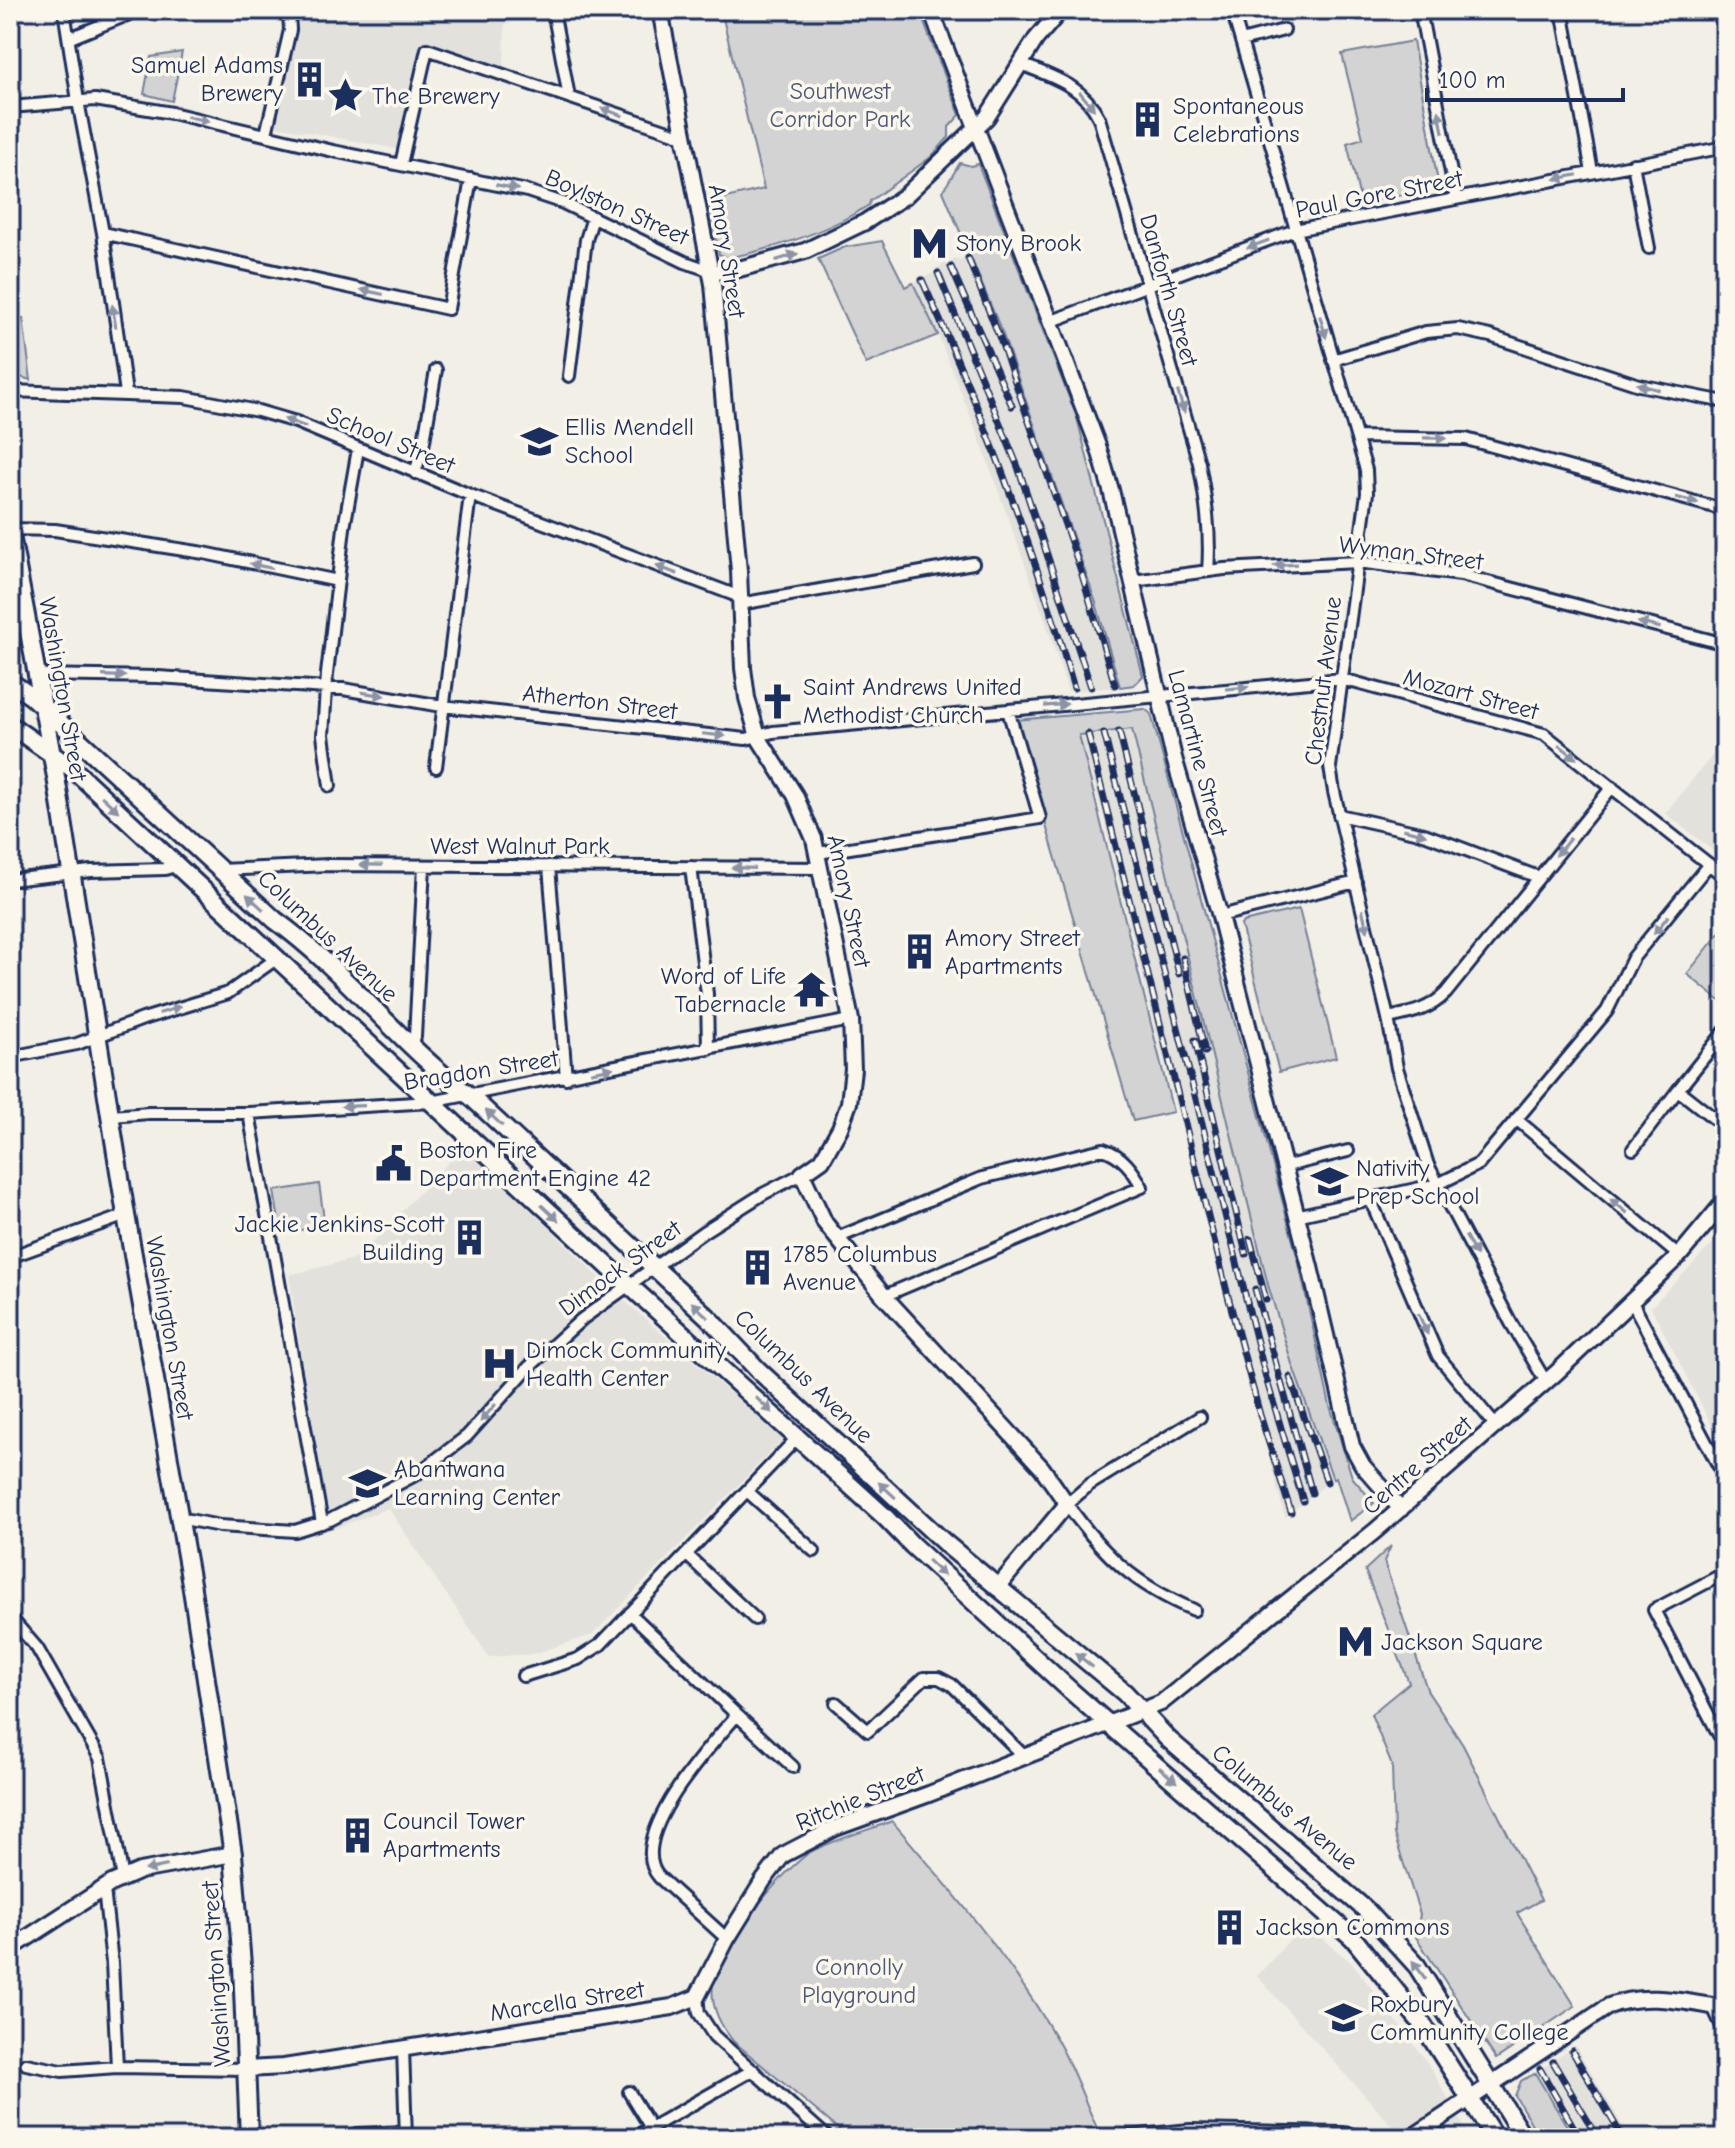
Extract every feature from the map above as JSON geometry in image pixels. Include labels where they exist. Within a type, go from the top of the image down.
[{"type":"main road","name":"Washington Street","points":[[10,530],[51,753],[233,1854],[242,1965],[249,2138]]},
{"type":"main road","name":"Columbus Avenue","points":[[10,682],[42,706],[275,920],[300,938],[434,1070],[470,1096],[710,1319],[757,1369],[997,1588],[1111,1681],[1168,1739],[1307,1857],[1386,1930],[1432,1989],[1524,2138]]},
{"type":"main road","name":"Columbus Avenue","points":[[10,725],[73,769],[628,1284],[884,1516],[924,1557],[1353,1938],[1414,2012],[1495,2138]]},
{"type":"street","points":[[64,10],[103,233],[126,393]]},
{"type":"street","points":[[70,38],[139,10]]},
{"type":"street","points":[[266,134],[290,30],[289,10]]},
{"type":"street","points":[[553,10],[569,97]]},
{"type":"street","name":"Amory Street","points":[[660,10],[711,271],[744,680],[758,737],[807,820],[819,860],[851,1020],[853,1069],[849,1103],[840,1128],[822,1160],[802,1174]]},
{"type":"street","name":"Lamartine Street","points":[[931,10],[1098,446],[1174,758],[1220,916],[1354,1451],[1401,1509]]},
{"type":"street","name":"Boylston Street","points":[[10,107],[95,100],[172,113],[545,196],[685,262],[711,271],[728,272],[785,258],[817,246],[865,222],[917,186],[977,128],[998,102],[1043,30],[1061,10]]},
{"type":"street","name":"Chestnut Avenue","points":[[1232,10],[1357,437],[1367,486],[1330,767],[1339,815],[1388,1018],[1397,1068],[1428,1165],[1511,1323],[1546,1382]]},
{"type":"street","points":[[1420,10],[1456,199]]},
{"type":"street","points":[[1562,10],[1592,172]]},
{"type":"street","points":[[1241,41],[1284,30]]},
{"type":"street","points":[[401,164],[427,49],[686,137]]},
{"type":"street","name":"Danforth Street","points":[[1021,64],[1074,87],[1096,111],[1199,463],[1208,509],[1208,571]]},
{"type":"street","name":"Paul Gore Street","points":[[1052,321],[1295,230],[1725,147]]},
{"type":"street","points":[[1633,164],[1649,248]]},
{"type":"street","points":[[103,233],[448,309],[471,179]]},
{"type":"street","points":[[569,376],[586,240],[593,217]]},
{"type":"street","points":[[1333,360],[1426,332],[1458,329],[1490,336],[1639,385],[1725,402]]},
{"type":"street","points":[[415,473],[423,447],[436,370]]},
{"type":"street","name":"School Street","points":[[10,391],[184,397],[258,411],[296,422],[415,473],[740,601]]},
{"type":"street","points":[[1357,437],[1466,439],[1725,510]]},
{"type":"street","points":[[330,786],[323,735],[327,674],[344,528],[358,449]]},
{"type":"street","points":[[436,767],[470,495]]},
{"type":"street","points":[[10,530],[55,530],[204,553],[338,581]]},
{"type":"street","name":"Wyman Street","points":[[1133,581],[1208,571],[1357,562],[1461,575],[1725,644]]},
{"type":"street","points":[[740,601],[973,563]]},
{"type":"street","name":"Atherton Street","points":[[36,675],[158,677],[328,688],[442,706],[746,739],[773,732],[1159,695]]},
{"type":"street","name":"Mozart Street","points":[[1159,695],[1342,679],[1544,734],[1725,877]]},
{"type":"street","name":"West Walnut Park","points":[[220,870],[328,865],[691,867],[819,860],[1040,818],[1008,710]]},
{"type":"street","points":[[1388,1018],[1421,1011],[1435,1004],[1612,787]]},
{"type":"street","points":[[1339,815],[1424,834],[1538,877]]},
{"type":"street","points":[[1296,1216],[1438,1184],[1479,1164],[1607,1011],[1633,958],[1709,864]]},
{"type":"street","points":[[10,880],[175,866]]},
{"type":"street","points":[[408,1044],[415,1037],[424,866]]},
{"type":"street","points":[[549,866],[566,1078]]},
{"type":"street","points":[[691,867],[707,994],[708,1049]]},
{"type":"street","points":[[1220,916],[1356,882]]},
{"type":"street","points":[[10,1057],[77,1044],[143,1019],[228,993],[276,959]]},
{"type":"street","name":"Bragdon Street","points":[[112,1116],[249,1113],[431,1102],[851,1020]]},
{"type":"street","points":[[1633,1149],[1725,1031]]},
{"type":"street","points":[[1678,1090],[1725,1127]]},
{"type":"street","points":[[249,1113],[322,1523]]},
{"type":"street","points":[[1516,1119],[1679,1256]]},
{"type":"street","points":[[837,1238],[982,1178],[1103,1149],[1114,1152],[1123,1160],[1142,1187],[884,1296]]},
{"type":"street","points":[[1283,1167],[1348,1151]]},
{"type":"street","points":[[802,1174],[825,1223],[884,1296],[1042,1468],[1082,1524],[1130,1576],[1163,1597],[1194,1610]]},
{"type":"street","name":"Dimock Street","points":[[179,1518],[220,1526],[295,1531],[322,1523],[417,1474],[467,1436],[546,1351],[582,1319],[733,1212],[802,1174]]},
{"type":"street","points":[[1371,1201],[1438,1356],[1496,1426]]},
{"type":"street","name":"Centre Street","points":[[1109,1724],[1161,1703],[1401,1509],[1632,1302],[1679,1256],[1725,1201]]},
{"type":"street","points":[[10,1257],[126,1215]]},
{"type":"street","points":[[1632,1302],[1725,1478]]},
{"type":"street","points":[[997,1588],[1067,1504],[1108,1472],[1200,1417]]},
{"type":"street","points":[[523,1676],[578,1659],[600,1645],[798,1437]]},
{"type":"street","points":[[747,1491],[814,1551]]},
{"type":"street","points":[[687,1555],[755,1619]]},
{"type":"street","points":[[1719,1735],[1654,1610],[1725,1573]]},
{"type":"street","points":[[630,1613],[793,1767]]},
{"type":"street","points":[[10,1617],[37,1648],[100,1758],[123,1878]]},
{"type":"street","points":[[836,1703],[868,1731],[924,1678],[939,1678],[952,1685],[1024,1756]]},
{"type":"street","points":[[727,1939],[659,1877],[654,1871],[652,1859],[661,1817],[681,1782],[737,1715]]},
{"type":"street","name":"Ritchie Street","points":[[697,1997],[727,1939],[783,1855],[835,1828],[1109,1724]]},
{"type":"street","points":[[10,1949],[123,1878],[140,1871],[233,1854]]},
{"type":"street","points":[[104,1889],[112,1963],[117,2067]]},
{"type":"street","points":[[697,1997],[699,2013],[714,2036],[828,2138]]},
{"type":"street","name":"Marcella Street","points":[[246,2069],[284,2067],[672,2007],[697,1997]]},
{"type":"street","points":[[1411,2138],[1593,2015],[1617,2003],[1647,1998],[1719,2008],[1725,2033]]},
{"type":"street","points":[[356,2134],[406,2135],[403,2048]]},
{"type":"street","points":[[26,2064],[62,2071],[117,2067],[246,2069]]},
{"type":"street","points":[[633,2138],[753,2070]]},
{"type":"street","points":[[629,2092],[651,2128]]},
{"type":"street","points":[[1110,2138],[1174,2130],[1227,2130],[1344,2133],[1371,2138]]},
{"type":"shaded area","name":"The Brewery","points":[[302,10],[545,10],[546,13],[505,24],[504,67],[423,41],[397,149],[276,126]]},
{"type":"shaded area","points":[[972,255],[1096,602],[1120,687],[1068,691],[978,435],[938,335],[913,283],[937,271],[936,268]]},
{"type":"shaded area","points":[[1132,729],[1268,1284],[1292,1364],[1333,1479],[1285,1517],[1157,1035],[1102,811],[1079,734]]},
{"type":"shaded area","points":[[1725,740],[1725,860],[1665,813]]},
{"type":"shaded area","name":"Dimock Community Health Center","points":[[465,1145],[611,1289],[783,1439],[592,1635],[533,1654],[489,1657],[388,1508],[328,1531],[289,1275],[357,1258]]},
{"type":"shaded area","points":[[1725,1231],[1725,1451],[1651,1307]]},
{"type":"shaded area","name":"Roxbury Community College","points":[[1304,1924],[1353,1964],[1425,2059],[1471,2138],[1399,2138],[1394,2128],[1257,1976]]},
{"type":"shaded area","points":[[1575,2046],[1630,2138],[1574,2138],[1535,2073]]},
{"type":"green space","name":"Southwest Corridor Park","points":[[721,10],[919,10],[960,115],[949,127],[949,137],[931,157],[870,201],[869,205],[801,238],[727,258],[719,254],[709,202],[764,189]]},
{"type":"green space","points":[[1413,41],[1439,188],[1361,203],[1347,143],[1363,138],[1342,54]]},
{"type":"green space","points":[[182,52],[172,101],[144,94],[151,57]]},
{"type":"green space","name":"Southwest Corridor Park","points":[[960,163],[978,164],[1077,418],[1143,676],[1134,685],[1120,687],[1096,603],[1002,332],[943,191]]},
{"type":"green space","points":[[882,241],[905,287],[913,283],[938,335],[866,364],[818,259],[845,247]]},
{"type":"green space","points":[[23,318],[31,380],[10,374],[10,320]]},
{"type":"green space","points":[[1145,709],[1151,714],[1265,1135],[1299,1264],[1330,1406],[1352,1477],[1374,1503],[1350,1521],[1292,1364],[1268,1285],[1132,729],[1079,735],[1173,1112],[1133,1121],[1015,720]]},
{"type":"green space","points":[[1299,909],[1336,1057],[1279,1072],[1241,925]]},
{"type":"green space","points":[[1725,926],[1725,1005],[1687,974]]},
{"type":"green space","points":[[319,1184],[325,1226],[281,1233],[274,1191]]},
{"type":"green space","points":[[1391,1546],[1384,1561],[1428,1692],[1463,1745],[1541,1900],[1517,1913],[1575,2006],[1496,2059],[1416,1937],[1420,1914],[1394,1834],[1392,1766],[1371,1714],[1409,1683],[1365,1570]]},
{"type":"green space","name":"Connolly Playground","points":[[892,1821],[961,1902],[1025,1988],[1062,2049],[1097,2128],[1057,2138],[849,2138],[733,2041],[715,2007],[713,1984],[726,1951],[751,1914],[806,1855]]},
{"type":"green space","points":[[1535,2073],[1574,2138],[1540,2138],[1515,2096],[1521,2081]]},
{"type":"railway","points":[[968,258],[1002,344],[1080,568],[1115,685]]},
{"type":"railway","points":[[951,267],[1012,406]]},
{"type":"railway","points":[[938,273],[1018,467],[1091,687]]},
{"type":"railway","points":[[922,280],[1006,481],[1074,688]]},
{"type":"railway","points":[[1119,731],[1179,974]]},
{"type":"railway","points":[[1104,733],[1266,1378],[1303,1501]]},
{"type":"railway","points":[[1088,734],[1228,1296],[1260,1415],[1291,1512]]},
{"type":"railway","points":[[1183,958],[1205,1052]]},
{"type":"railway","points":[[1195,1040],[1246,1254]]},
{"type":"railway","points":[[1250,1239],[1266,1300]]},
{"type":"railway","points":[[1255,1289],[1312,1493]]},
{"type":"railway","points":[[1290,1377],[1327,1482]]},
{"type":"railway","points":[[1572,2051],[1623,2138]]},
{"type":"railway","points":[[1553,2062],[1598,2138]]},
{"type":"railway","points":[[1540,2069],[1580,2138]]},
{"type":"place","name":"Samuel Adams Brewery","points":[[309,79]]},
{"type":"place","name":"The Brewery","points":[[346,96]]},
{"type":"place","name":"Spontaneous Celebrations","points":[[1147,120]]},
{"type":"place","name":"Stony Brook","points":[[930,243]]},
{"type":"place","name":"Ellis Mendell School","points":[[539,441]]},
{"type":"place","name":"Saint Andrews United Methodist Church","points":[[777,701]]},
{"type":"place","name":"Amory Street Apartments","points":[[919,952]]},
{"type":"place","name":"Word of Life Tabernacle","points":[[812,990]]},
{"type":"place","name":"Boston Fire Department Engine 42","points":[[393,1164]]},
{"type":"place","name":"Nativity Prep School","points":[[1330,1182]]},
{"type":"place","name":"Jackie Jenkins-Scott Building","points":[[470,1238]]},
{"type":"place","name":"1785 Columbus Avenue","points":[[757,1268]]},
{"type":"place","name":"Dimock Community Health Center","points":[[500,1364]]},
{"type":"place","name":"Abantwana Learning Center","points":[[368,1483]]},
{"type":"place","name":"Jackson Square","points":[[1355,1642]]},
{"type":"place","name":"Council Tower Apartments","points":[[357,1835]]},
{"type":"place","name":"Jackson Commons","points":[[1230,1927]]},
{"type":"place","name":"Roxbury Community College","points":[[1344,2018]]}]
